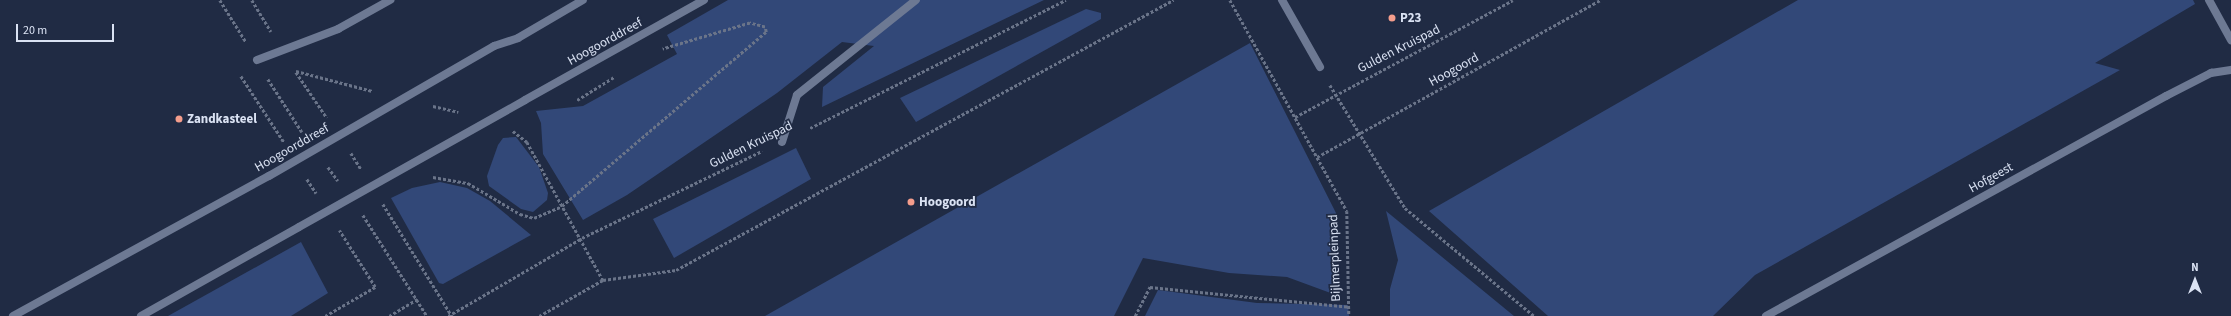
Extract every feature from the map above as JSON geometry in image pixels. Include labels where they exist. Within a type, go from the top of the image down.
[{"type":"street","points":[[257,60],[338,29],[390,0]]},
{"type":"street","name":"Hoogoorddreef","points":[[13,316],[269,176],[494,46],[518,38],[583,0]]},
{"type":"street","name":"Hoogoorddreef","points":[[141,316],[704,0]]},
{"type":"street","points":[[782,142],[796,95],[916,0]]},
{"type":"street","points":[[1282,0],[1320,67]]},
{"type":"street","points":[[2209,0],[2231,40]]},
{"type":"street","name":"Hofgeest","points":[[1766,316],[2166,96],[2211,73],[2231,70]]},
{"type":"path","points":[[252,0],[282,50],[330,122]]},
{"type":"path","name":"Gulden Kruispad","points":[[448,316],[582,238],[782,142],[1066,0]]},
{"type":"path","points":[[539,316],[604,280],[676,270],[1173,0]]},
{"type":"path","name":"Bijlmerpleinpad","points":[[1230,0],[1347,211],[1349,316]]},
{"type":"path","points":[[1502,0],[1505,5]]},
{"type":"path","name":"Gulden Kruispad","points":[[1295,117],[1335,93],[1513,0]]},
{"type":"path","name":"Hoogoord","points":[[1317,157],[1600,0]]},
{"type":"path","points":[[429,177],[468,183],[520,214],[534,218],[562,206],[766,32],[765,27],[750,23],[655,52]]},
{"type":"path","points":[[257,60],[236,68],[287,148]]},
{"type":"path","points":[[1320,67],[1405,208],[1534,316]]},
{"type":"path","points":[[296,71],[378,92]]},
{"type":"path","points":[[577,100],[616,76]]},
{"type":"path","points":[[430,105],[460,113]]},
{"type":"path","points":[[510,129],[527,142],[562,206],[582,238],[604,280]]},
{"type":"path","points":[[347,148],[364,173]]},
{"type":"path","points":[[304,174],[320,201]]},
{"type":"path","points":[[381,200],[452,315]]},
{"type":"path","points":[[325,316],[375,287],[337,228]]},
{"type":"path","points":[[1135,316],[1150,287],[1349,307]]},
{"type":"path","points":[[389,316],[417,298],[427,316]]},
{"type":"shaded area","points":[[728,0],[1044,0],[822,107],[823,87],[874,46],[842,42],[777,93],[627,195],[583,220],[543,154],[541,123],[536,111],[583,106],[677,54],[667,35]]},
{"type":"shaded area","points":[[1798,0],[2193,0],[2195,4],[2095,63],[2120,70],[1755,275],[1713,316],[1548,316],[1429,211]]},
{"type":"shaded area","points":[[1086,9],[1101,13],[1101,19],[916,122],[900,98]]},
{"type":"shaded area","points":[[1250,43],[1336,213],[1336,295],[1287,277],[1229,273],[1143,258],[1114,316],[765,316]]},
{"type":"shaded area","points":[[516,137],[539,167],[548,193],[547,200],[533,212],[521,209],[489,186],[487,176],[498,145],[503,138]]},
{"type":"shaded area","points":[[796,148],[811,179],[674,258],[653,219]]},
{"type":"shaded area","points":[[440,182],[467,188],[490,201],[531,235],[443,284],[439,283],[391,198],[412,188]]},
{"type":"shaded area","points":[[1386,211],[1514,316],[1390,316],[1390,289],[1398,260]]},
{"type":"shaded area","points":[[301,242],[328,293],[291,316],[168,316]]},
{"type":"shaded area","points":[[1158,290],[1257,303],[1348,305],[1349,316],[1145,316]]},
{"type":"place","name":"P23","points":[[1392,18]]},
{"type":"place","name":"Zandkasteel","points":[[179,119]]},
{"type":"place","name":"Hoogoord","points":[[911,202]]}]
